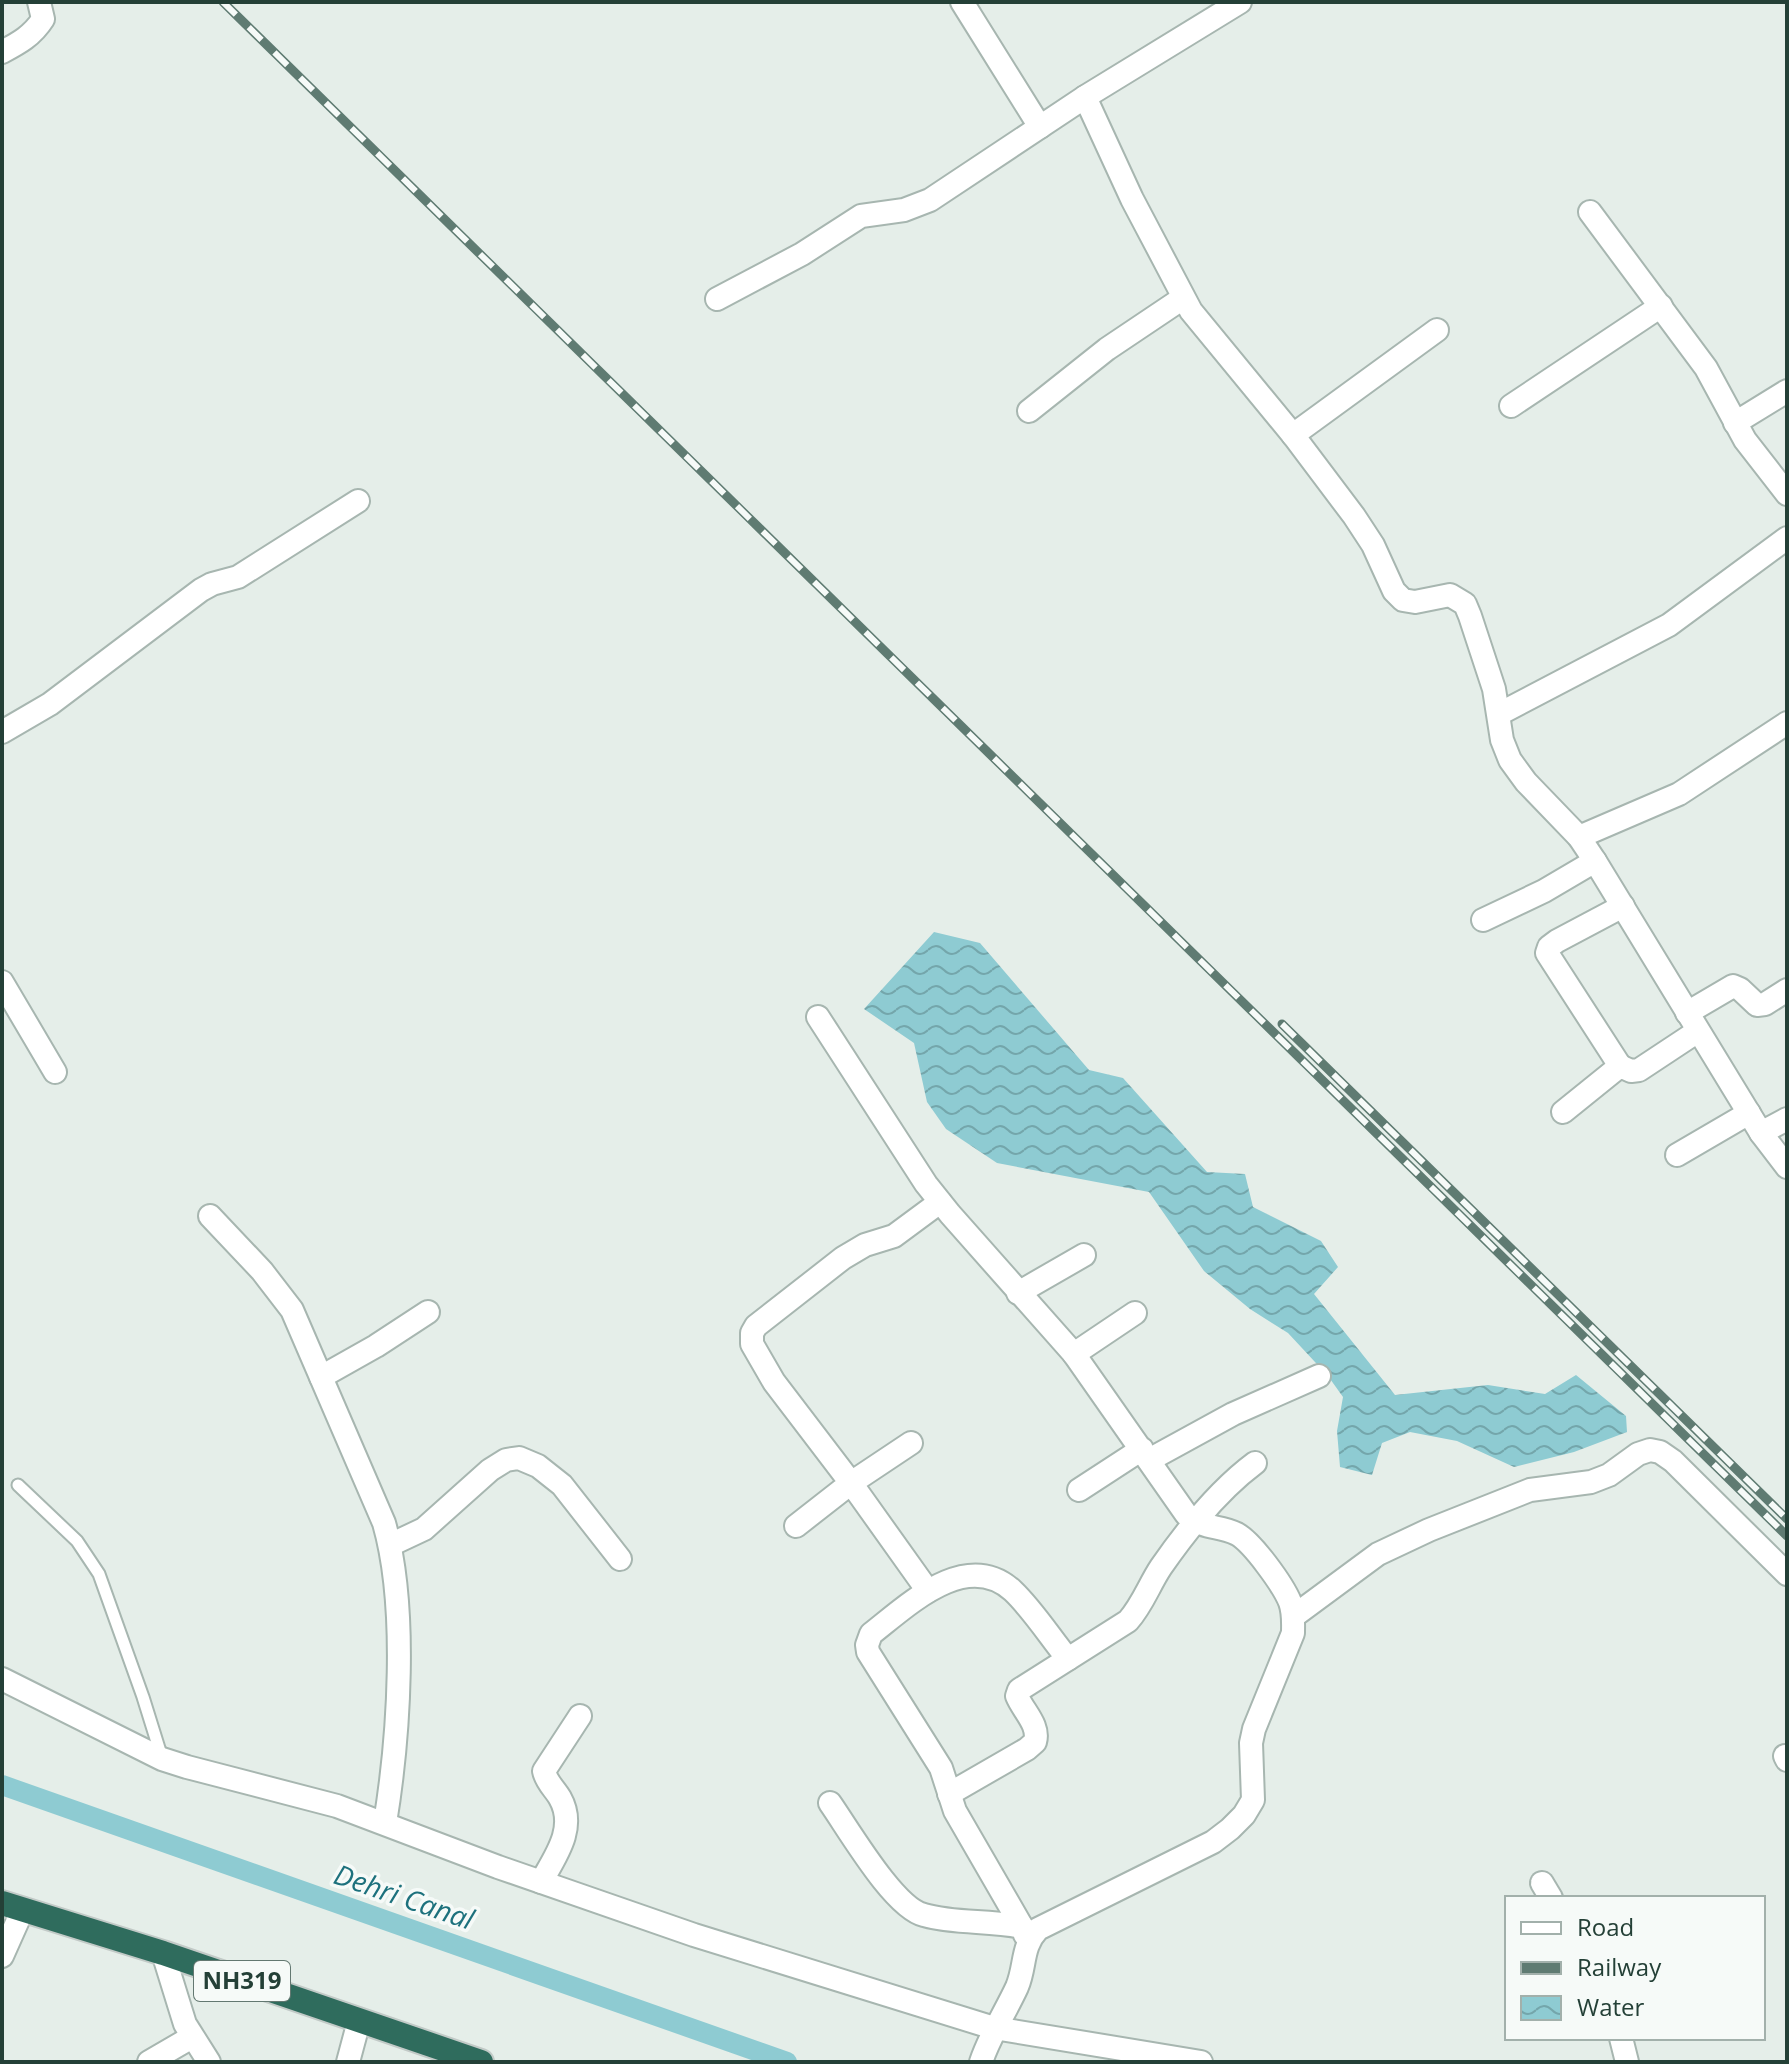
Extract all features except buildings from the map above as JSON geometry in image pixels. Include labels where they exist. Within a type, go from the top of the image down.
[{"type":"highway","name":"NH319","points":[[12,1906],[163,1953],[481,2062]]},
{"type":"street","points":[[2,52],[36,30],[43,19],[39,2]]},
{"type":"street","points":[[962,2],[1040,127]]},
{"type":"street","points":[[717,299],[802,254],[861,216],[904,210],[930,200],[1085,97],[1240,2]]},
{"type":"street","points":[[1085,97],[1132,199],[1183,298],[1365,531],[1394,591],[1403,600],[1415,602],[1450,595],[1465,604],[1494,689],[1502,740],[1510,760],[1526,782],[1579,837],[1761,1133],[1787,1167]]},
{"type":"street","points":[[1590,212],[1706,368],[1757,458],[1787,494]]},
{"type":"street","points":[[1029,411],[1107,349],[1183,298]]},
{"type":"street","points":[[1511,406],[1661,306]]},
{"type":"street","points":[[1293,435],[1437,330]]},
{"type":"street","points":[[1735,423],[1787,391]]},
{"type":"street","points":[[2,732],[50,704],[201,590],[238,577],[358,501]]},
{"type":"street","points":[[1499,714],[1669,625],[1787,538]]},
{"type":"street","points":[[1579,837],[1679,794],[1787,723]]},
{"type":"street","points":[[1483,920],[1544,891],[1595,861]]},
{"type":"street","points":[[1623,906],[1557,941],[1547,953],[1620,1066],[1631,1071],[1639,1070],[1733,986],[1757,1005],[1765,1004],[1787,990]]},
{"type":"street","points":[[2,982],[55,1072]]},
{"type":"street","points":[[818,1017],[940,1202],[1074,1354],[1186,1514],[1197,1523],[1236,1534],[1247,1542],[1281,1586],[1294,1616],[1293,1633],[1254,1729],[1251,1743],[1253,1800],[1244,1815],[1213,1842],[1038,1929],[1025,1933],[915,1913],[896,1897],[830,1803]]},
{"type":"street","points":[[1563,1112],[1620,1066]]},
{"type":"street","points":[[1677,1155],[1749,1113]]},
{"type":"street","points":[[1761,1133],[1787,1119]]},
{"type":"street","points":[[928,1591],[774,1382],[752,1344],[752,1333],[756,1326],[843,1258],[865,1245],[894,1236],[940,1202]]},
{"type":"street","points":[[210,1216],[280,1292],[292,1310],[374,1498],[390,1545],[397,1640],[396,1718],[394,1769],[385,1823]]},
{"type":"street","points":[[1018,1293],[1084,1255]]},
{"type":"street","points":[[321,1377],[428,1312]]},
{"type":"street","points":[[1074,1354],[1135,1313]]},
{"type":"street","points":[[1079,1490],[1146,1454],[1319,1376]]},
{"type":"street","points":[[796,1526],[851,1483],[911,1443]]},
{"type":"street","points":[[1294,1616],[1378,1554],[1400,1542],[1530,1490],[1591,1482],[1609,1475],[1638,1454],[1650,1450],[1660,1452],[1673,1461],[1787,1574]]},
{"type":"street","points":[[390,1545],[424,1529],[490,1470],[506,1460],[519,1458],[538,1466],[562,1485],[620,1559]]},
{"type":"street","points":[[949,1794],[1035,1742],[1035,1728],[1017,1696],[1019,1690],[1128,1621],[1164,1563],[1222,1492],[1255,1463]]},
{"type":"street","points":[[982,2061],[994,2028],[1018,1985],[1025,1933],[955,1811],[941,1768],[868,1652],[867,1645],[871,1634],[928,1591],[954,1579],[980,1577],[999,1580],[1014,1591],[1068,1659]]},
{"type":"street","points":[[2,1679],[162,1759],[296,1794],[385,1823],[694,1935],[994,2028],[1201,2062]]},
{"type":"street","points":[[541,1882],[559,1849],[567,1821],[561,1799],[544,1776],[544,1771],[580,1716]]},
{"type":"street","points":[[2,1956],[12,1906]]},
{"type":"street","points":[[163,1953],[178,2006],[192,2037],[209,2062]]},
{"type":"street","points":[[348,2062],[359,2021]]},
{"type":"street","points":[[149,2062],[192,2037]]},
{"type":"street","points":[[1622,2040],[1627,2062]]},
{"type":"lane","points":[[18,1485],[77,1541],[99,1574],[162,1759]]},
{"type":"water","points":[[934,932],[980,943],[1089,1070],[1123,1078],[1207,1172],[1245,1174],[1253,1207],[1321,1241],[1338,1267],[1314,1294],[1395,1395],[1488,1385],[1545,1394],[1576,1375],[1626,1416],[1627,1432],[1574,1452],[1514,1467],[1457,1441],[1410,1432],[1382,1443],[1372,1475],[1340,1467],[1337,1431],[1343,1397],[1288,1333],[1250,1309],[1204,1271],[1149,1192],[997,1163],[946,1129],[927,1102],[914,1043],[864,1009]]},
{"type":"waterway","name":"Dehri Canal","points":[[2,1785],[787,2062]]},
{"type":"railway","points":[[223,2],[1787,1536]]},
{"type":"railway","points":[[1282,1024],[1787,1519]]}]
